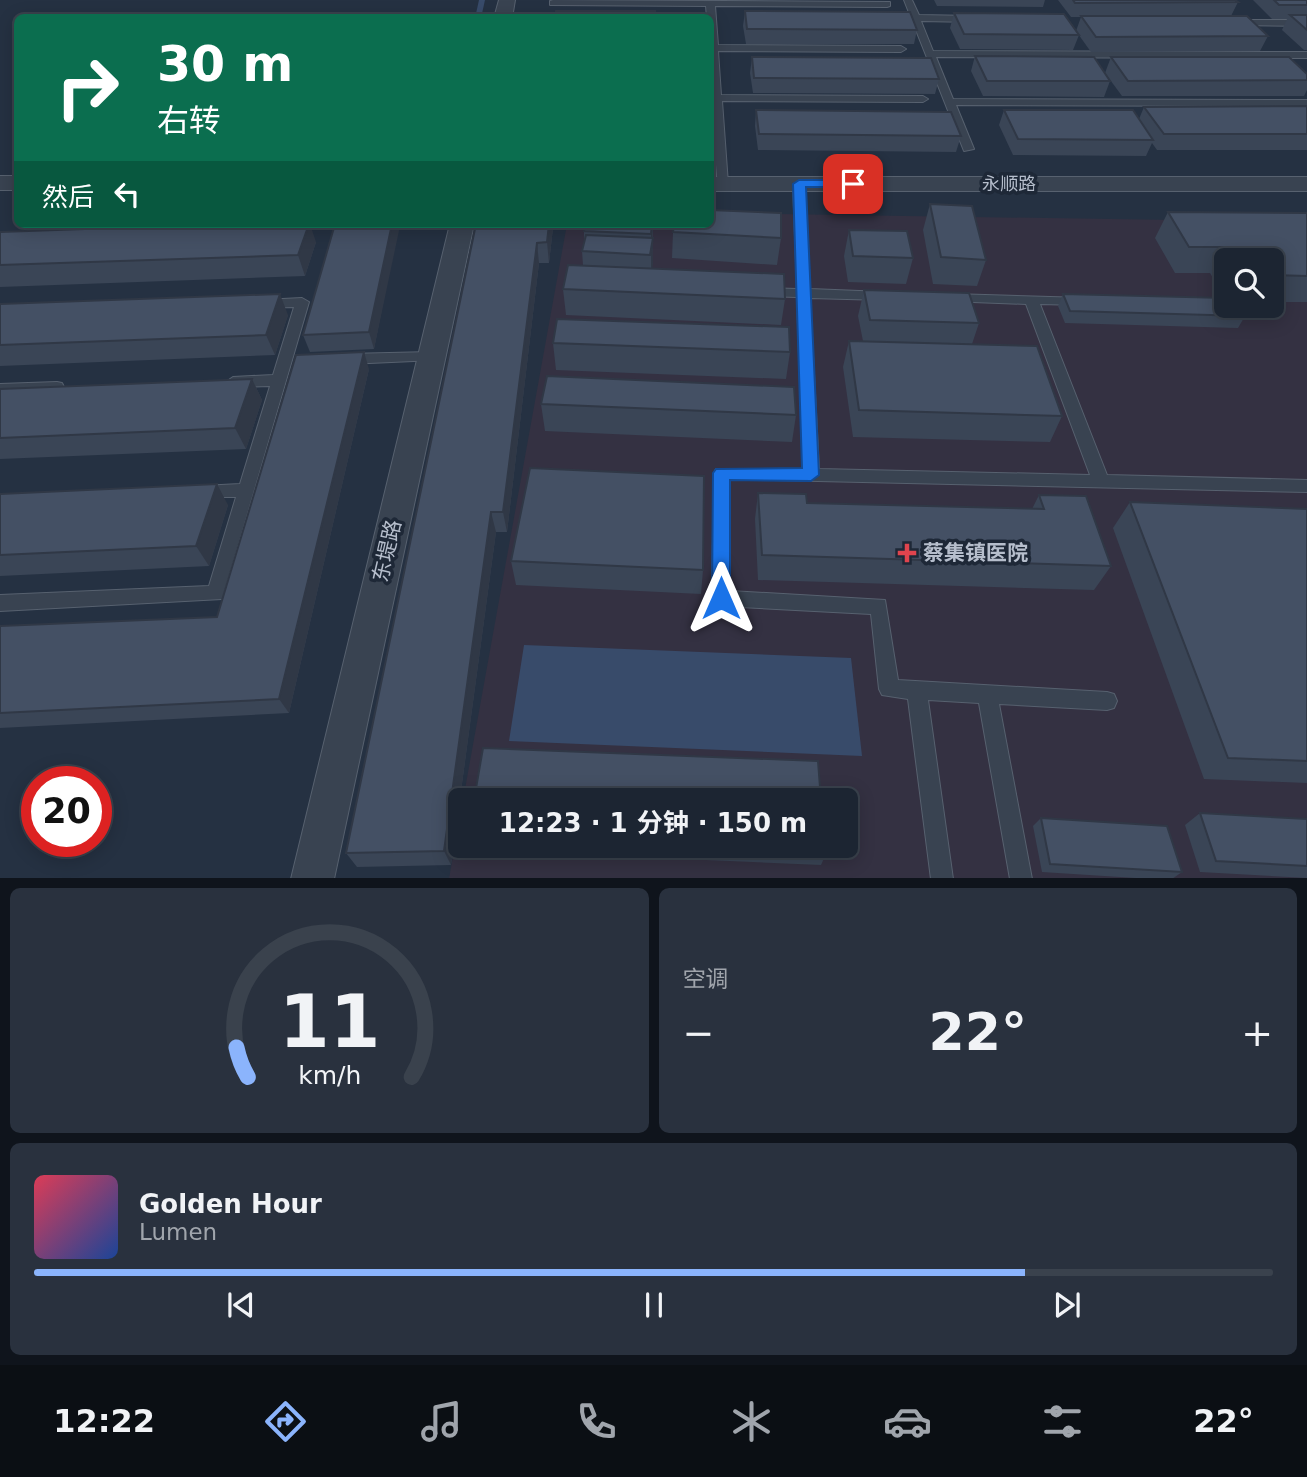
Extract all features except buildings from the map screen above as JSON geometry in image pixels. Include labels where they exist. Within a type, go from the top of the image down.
[{"type":"street","name":"永顺路","points":[[716,184],[1307,184]]},
{"type":"street","name":"东堤路","points":[[312,878],[461,228]]},
{"type":"lane","points":[[908,0],[968,149]]},
{"type":"lane","points":[[553,3],[887,4]]},
{"type":"lane","points":[[670,3],[670,14]]},
{"type":"lane","points":[[916,18],[983,19]]},
{"type":"lane","points":[[1236,23],[1307,23]]},
{"type":"lane","points":[[714,48],[901,49]]},
{"type":"lane","points":[[930,54],[1266,51],[1307,55]]},
{"type":"lane","points":[[1266,51],[1280,64]]},
{"type":"lane","points":[[716,184],[714,98],[923,99]]},
{"type":"lane","points":[[949,102],[1307,103]]},
{"type":"lane","points":[[799,184],[811,475]]},
{"type":"lane","points":[[752,292],[897,296]]},
{"type":"lane","points":[[938,297],[1100,302]]},
{"type":"lane","points":[[1031,300],[1101,481]]},
{"type":"lane","points":[[0,603],[216,593],[279,380],[292,360],[302,302],[247,305]]},
{"type":"lane","points":[[338,359],[432,357]]},
{"type":"lane","points":[[223,382],[279,380]]},
{"type":"lane","points":[[0,389],[70,387]]},
{"type":"lane","points":[[1107,701],[889,689],[879,607],[721,598],[722,473],[1307,485]]},
{"type":"lane","points":[[192,492],[246,491]]},
{"type":"lane","points":[[917,691],[942,878]]},
{"type":"lane","points":[[987,694],[1021,878]]},
{"type":"shaded area","name":"蔡集镇医院","points":[[714,213],[1307,222],[1307,878],[449,878],[453,858],[858,858],[858,788],[465,788],[566,228],[714,228]]},
{"type":"water","points":[[524,645],[851,658],[862,756],[509,741]]},
{"type":"waterway","points":[[479,14],[482,0]]},
{"type":"place","name":"蔡集镇医院","points":[[907,553]]},
{"type":"route","points":[[721,598],[722,473],[811,475],[799,184],[853,184]]}]
